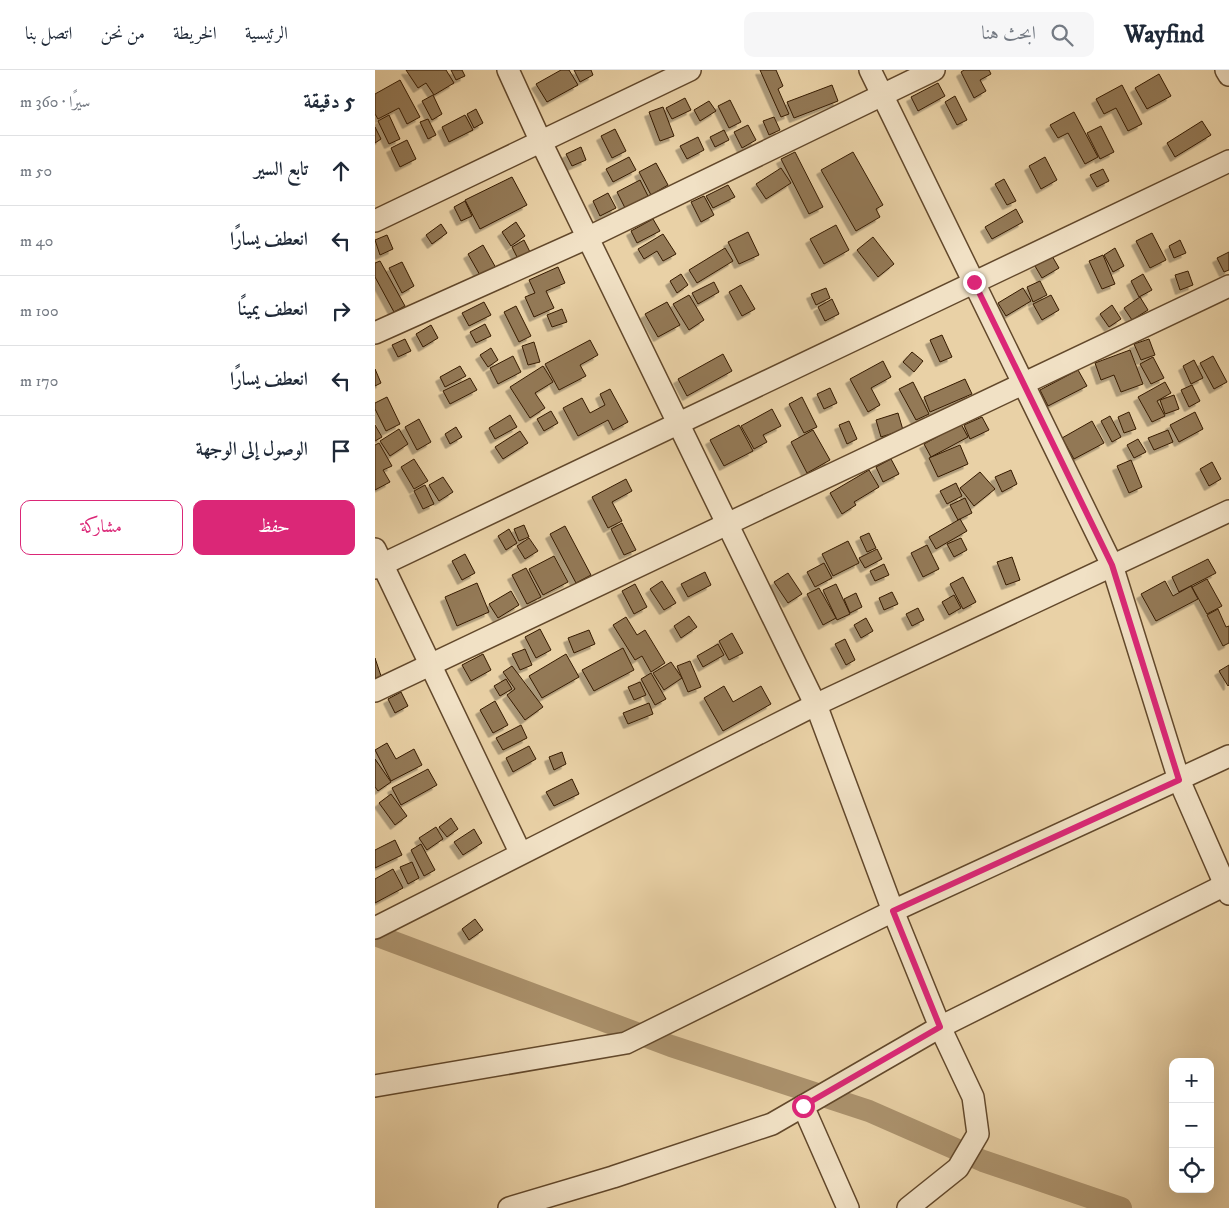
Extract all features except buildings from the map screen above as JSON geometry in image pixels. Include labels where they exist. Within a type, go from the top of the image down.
[{"type":"street","points":[[508,70],[587,238],[815,705],[893,911],[940,1027],[973,1097],[978,1134],[959,1168],[908,1208]]},
{"type":"street","points":[[375,221],[690,70]]},
{"type":"street","points":[[509,1208],[613,1177],[772,1124],[940,1027],[1228,887],[1179,780],[1112,565],[870,70]]},
{"type":"street","points":[[375,333],[587,238],[934,70]]},
{"type":"street","points":[[1226,70],[1229,75]]},
{"type":"street","points":[[520,852],[431,663],[378,561],[679,424],[1229,162]]},
{"type":"street","points":[[375,691],[1229,286]]},
{"type":"street","points":[[375,928],[520,852],[815,705],[1229,511]]},
{"type":"street","points":[[375,1086],[626,1043],[893,911],[1229,756]]},
{"type":"street","points":[[803,1106],[848,1208]]},
{"type":"waterway","points":[[375,935],[671,1046],[869,1111],[983,1161],[1121,1208]]},
{"type":"route","points":[[803,1106],[940,1027],[893,911],[1179,780],[1112,565],[974,282]]}]
